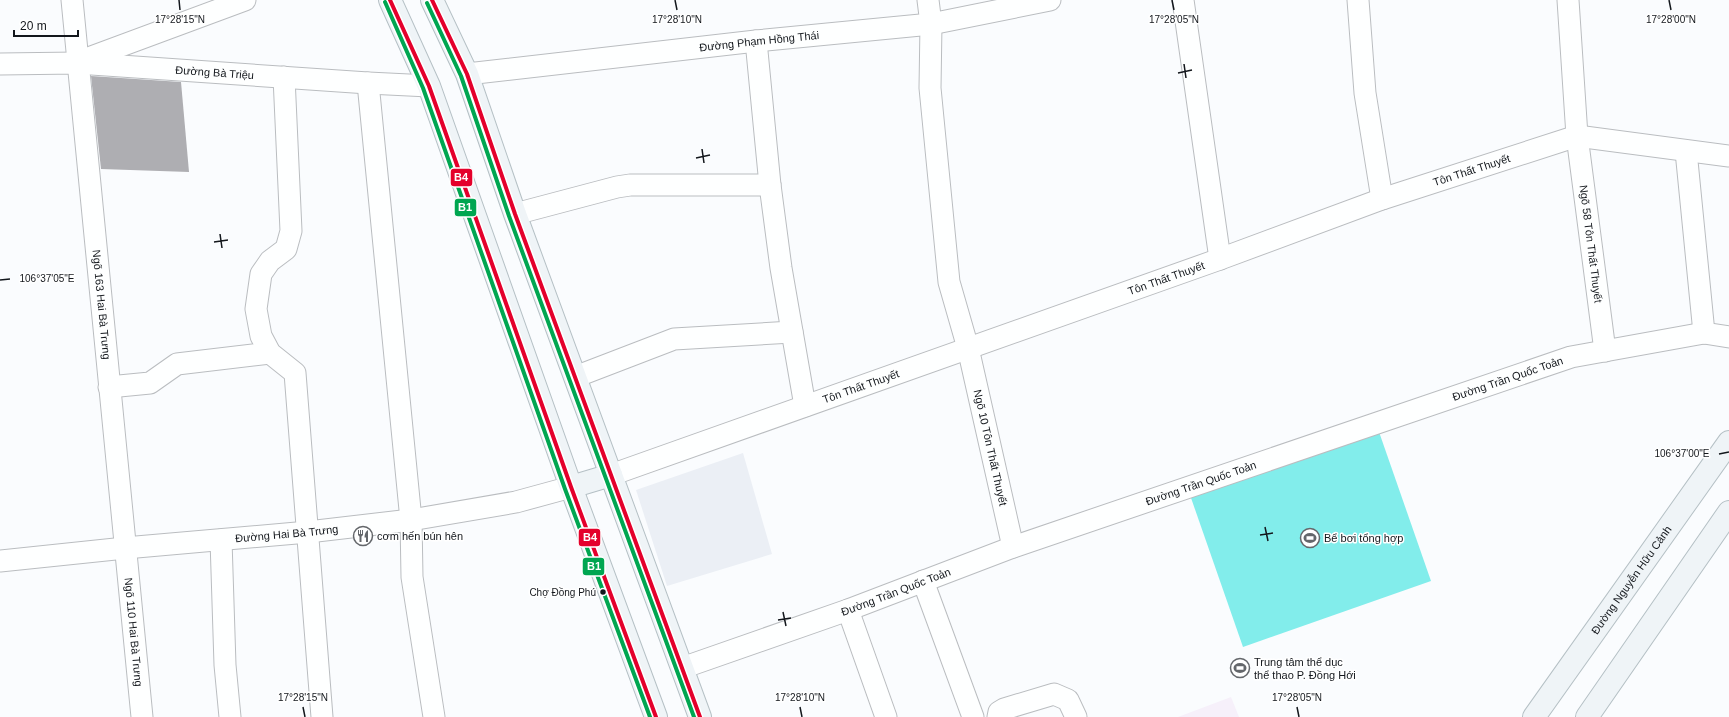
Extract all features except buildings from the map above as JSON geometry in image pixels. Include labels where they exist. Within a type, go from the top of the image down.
[{"type":"main road","points":[[390,0],[429,86],[571,487],[656,717]]},
{"type":"main road","points":[[432,0],[467,74],[515,214],[700,717]]},
{"type":"main road","name":"Đường Nguyễn Hữu Cảnh","points":[[1534,717],[1729,442]]},
{"type":"main road","points":[[571,487],[611,474]]},
{"type":"main road","points":[[1587,717],[1729,512]]},
{"type":"street","name":"Ngõ 163 Hai Bà Trưng","points":[[72,0],[125,548]]},
{"type":"street","points":[[77,63],[210,6],[246,0]]},
{"type":"street","name":"Ngõ 10 Tôn Thất Thuyết","points":[[928,0],[931,24],[930,88],[948,282],[968,348],[1013,546]]},
{"type":"street","name":"Đường Phạm Hồng Thái","points":[[467,74],[756,41],[931,24],[1050,0]]},
{"type":"street","points":[[1183,0],[1220,259]]},
{"type":"street","points":[[1358,0],[1365,93],[1382,199]]},
{"type":"street","name":"Ngõ 58 Tôn Thất Thuyết","points":[[1568,0],[1577,136],[1605,351]]},
{"type":"street","points":[[756,41],[770,185],[781,268],[805,406]]},
{"type":"street","name":"Đường Bà Triệu","points":[[0,64],[77,63],[429,86]]},
{"type":"street","points":[[284,77],[291,231],[286,248],[270,261],[261,274],[256,309],[261,336],[270,353],[295,373],[322,717]]},
{"type":"street","points":[[368,83],[411,520],[412,577],[434,717]]},
{"type":"street","name":"Tôn Thất Thuyết","points":[[611,474],[1220,259],[1382,199],[1577,136],[1729,156]]},
{"type":"street","points":[[1686,151],[1704,332]]},
{"type":"street","points":[[515,214],[617,187],[630,185],[770,185]]},
{"type":"street","points":[[575,377],[674,339],[792,332]]},
{"type":"street","name":"Đường Trần Quốc Toản","points":[[682,668],[848,610],[1013,546],[1571,357],[1704,332],[1729,337]]},
{"type":"street","points":[[109,387],[150,383],[177,364],[270,353]]},
{"type":"street","name":"Đường Hai Bà Trưng","points":[[0,561],[125,548],[308,532],[411,520],[516,502],[571,487]]},
{"type":"street","points":[[221,540],[225,665],[230,717]]},
{"type":"street","name":"Ngõ 110 Hai Bà Trưng","points":[[125,548],[142,717]]},
{"type":"street","points":[[923,581],[973,717]]},
{"type":"street","points":[[848,610],[886,717]]},
{"type":"street","points":[[998,717],[999,712],[1004,709],[1054,694],[1068,700],[1076,717]]},
{"type":"shaded area","points":[[743,453],[772,554],[667,586],[636,490]]},
{"type":"shaded area","points":[[1231,697],[1239,717],[1178,717]]},
{"type":"water","name":"Bể bơi tổng hợp","points":[[1378,429],[1431,581],[1243,647],[1190,495]]},
{"type":"transit line","name":"B4","points":[[390,0],[429,86],[571,487],[656,717]]},
{"type":"transit line","name":"B4","points":[[432,0],[467,74],[515,214],[700,717]]},
{"type":"transit line","name":"B1","points":[[385,2],[423,88],[565,489],[650,717]]},
{"type":"transit line","name":"B1","points":[[427,3],[461,76],[509,216],[694,717]]},
{"type":"place","name":"cơm hến bún hên","points":[[363,536]]},
{"type":"place","name":"Bể bơi tổng hợp","points":[[1310,538]]},
{"type":"place","name":"Chợ Đồng Phú","points":[[603,592]]},
{"type":"place","name":"Trung tâm thể dục thể thao P. Đồng Hới","points":[[1240,668]]}]
